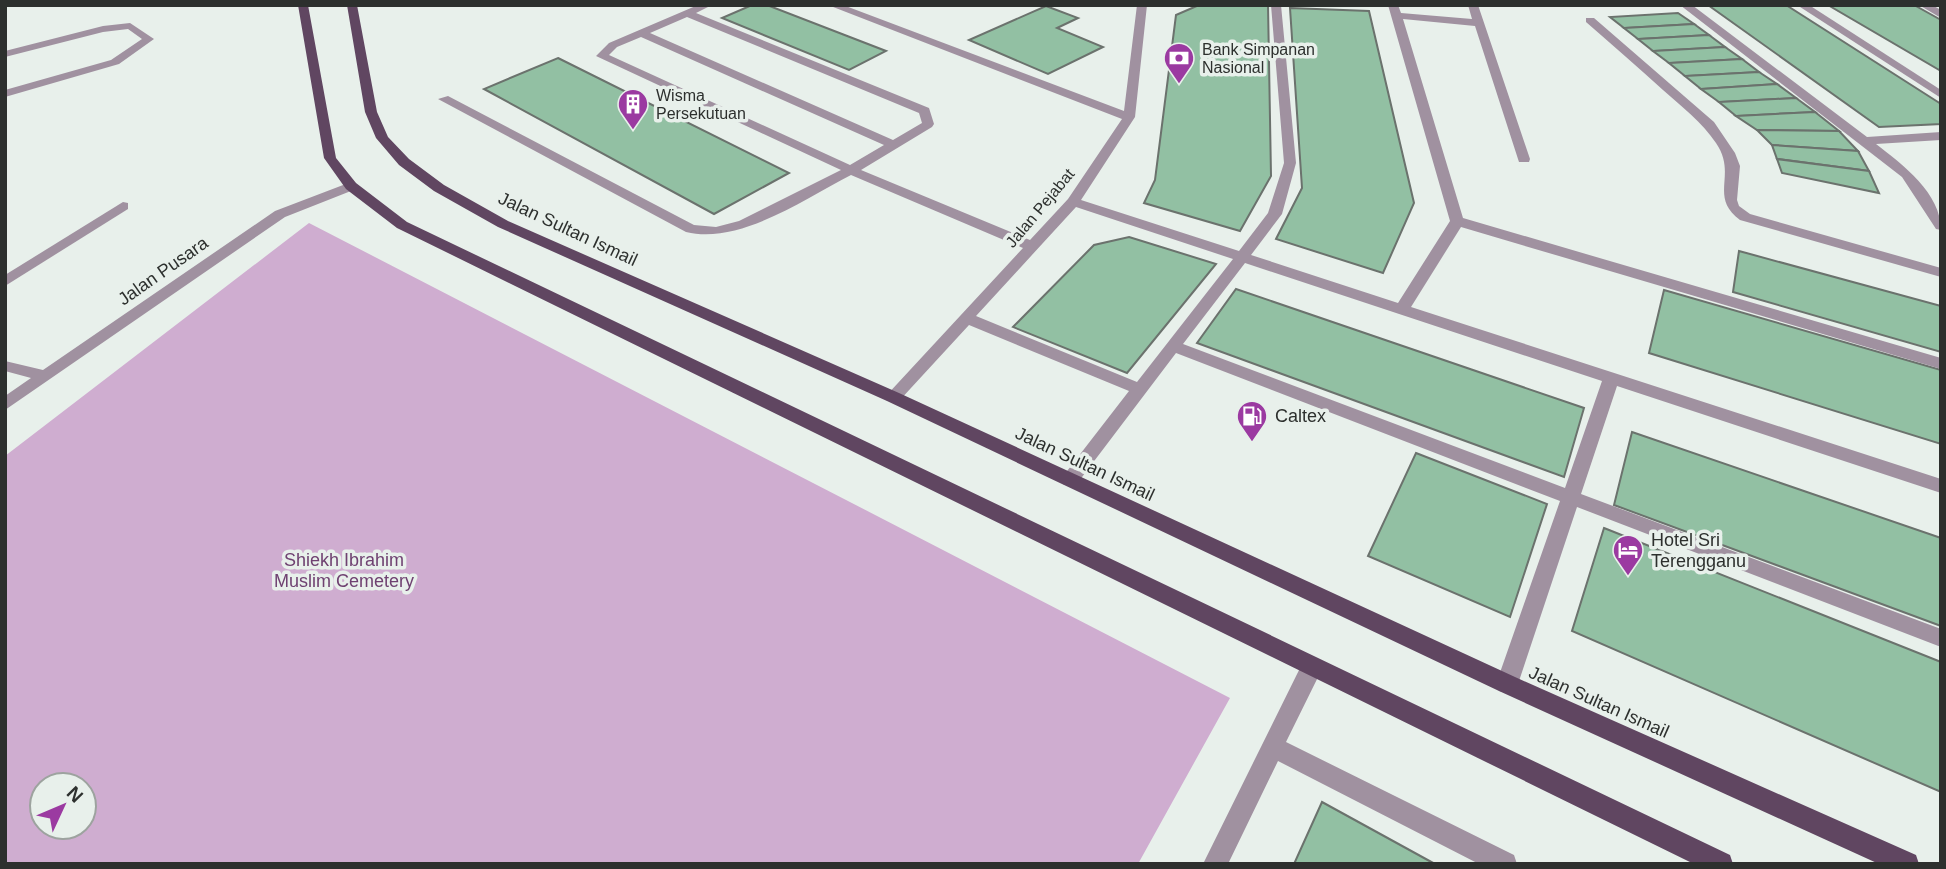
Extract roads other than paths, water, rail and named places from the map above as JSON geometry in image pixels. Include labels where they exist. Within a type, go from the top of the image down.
[{"type":"main road","points":[[303,5],[330,158],[351,186],[402,225],[1721,864]]},
{"type":"main road","name":"Jalan Sultan Ismail","points":[[352,5],[371,112],[382,138],[404,162],[439,188],[503,224],[892,397],[1507,684],[1907,864]]},
{"type":"street","points":[[707,5],[612,45],[603,56],[851,170],[1033,247]]},
{"type":"street","points":[[833,5],[1129,117]]},
{"type":"street","name":"Jalan Pejabat","points":[[892,397],[1073,202],[1129,117],[1142,5]]},
{"type":"street","points":[[1070,480],[1275,214],[1290,163],[1276,5]]},
{"type":"street","points":[[1473,5],[1524,159]]},
{"type":"street","points":[[1685,5],[1868,141],[1915,182],[1941,226]]},
{"type":"street","points":[[1802,5],[1941,95]]},
{"type":"street","points":[[1924,5],[1941,15]]},
{"type":"street","points":[[1403,308],[1457,221],[1396,10],[1479,23]]},
{"type":"street","points":[[444,99],[691,229],[716,231],[744,225],[851,170],[928,124],[925,111],[686,13]]},
{"type":"street","points":[[1590,20],[1710,125],[1733,166],[1730,200],[1732,208],[1745,217],[1941,273]]},
{"type":"street","points":[[5,54],[116,27],[130,26],[149,39],[115,62],[5,94]]},
{"type":"street","points":[[639,32],[894,145]]},
{"type":"street","points":[[1868,141],[1941,136]]},
{"type":"street","name":"Jalan Pusara","points":[[5,404],[280,214],[351,186]]},
{"type":"street","points":[[1073,202],[1612,376],[1941,486]]},
{"type":"street","points":[[5,282],[123,206]]},
{"type":"street","points":[[1457,221],[1941,363]]},
{"type":"street","points":[[966,318],[1139,389]]},
{"type":"street","points":[[1173,346],[1572,495],[1941,638]]},
{"type":"street","points":[[5,366],[45,376]]},
{"type":"street","points":[[1507,684],[1612,376]]},
{"type":"street","points":[[1215,864],[1312,667]]},
{"type":"street","points":[[1273,747],[1505,864]]},
{"type":"place","name":"Bank Simpanan Nasional","points":[[1179,85]]},
{"type":"place","name":"Wisma Persekutuan","points":[[633,131]]},
{"type":"place","name":"Caltex","points":[[1252,443]]},
{"type":"place","name":"Hotel Sri Terengganu","points":[[1628,577]]},
{"type":"park label","name":"Shiekh Ibrahim Muslim Cemetery","points":[[344,570]]}]
